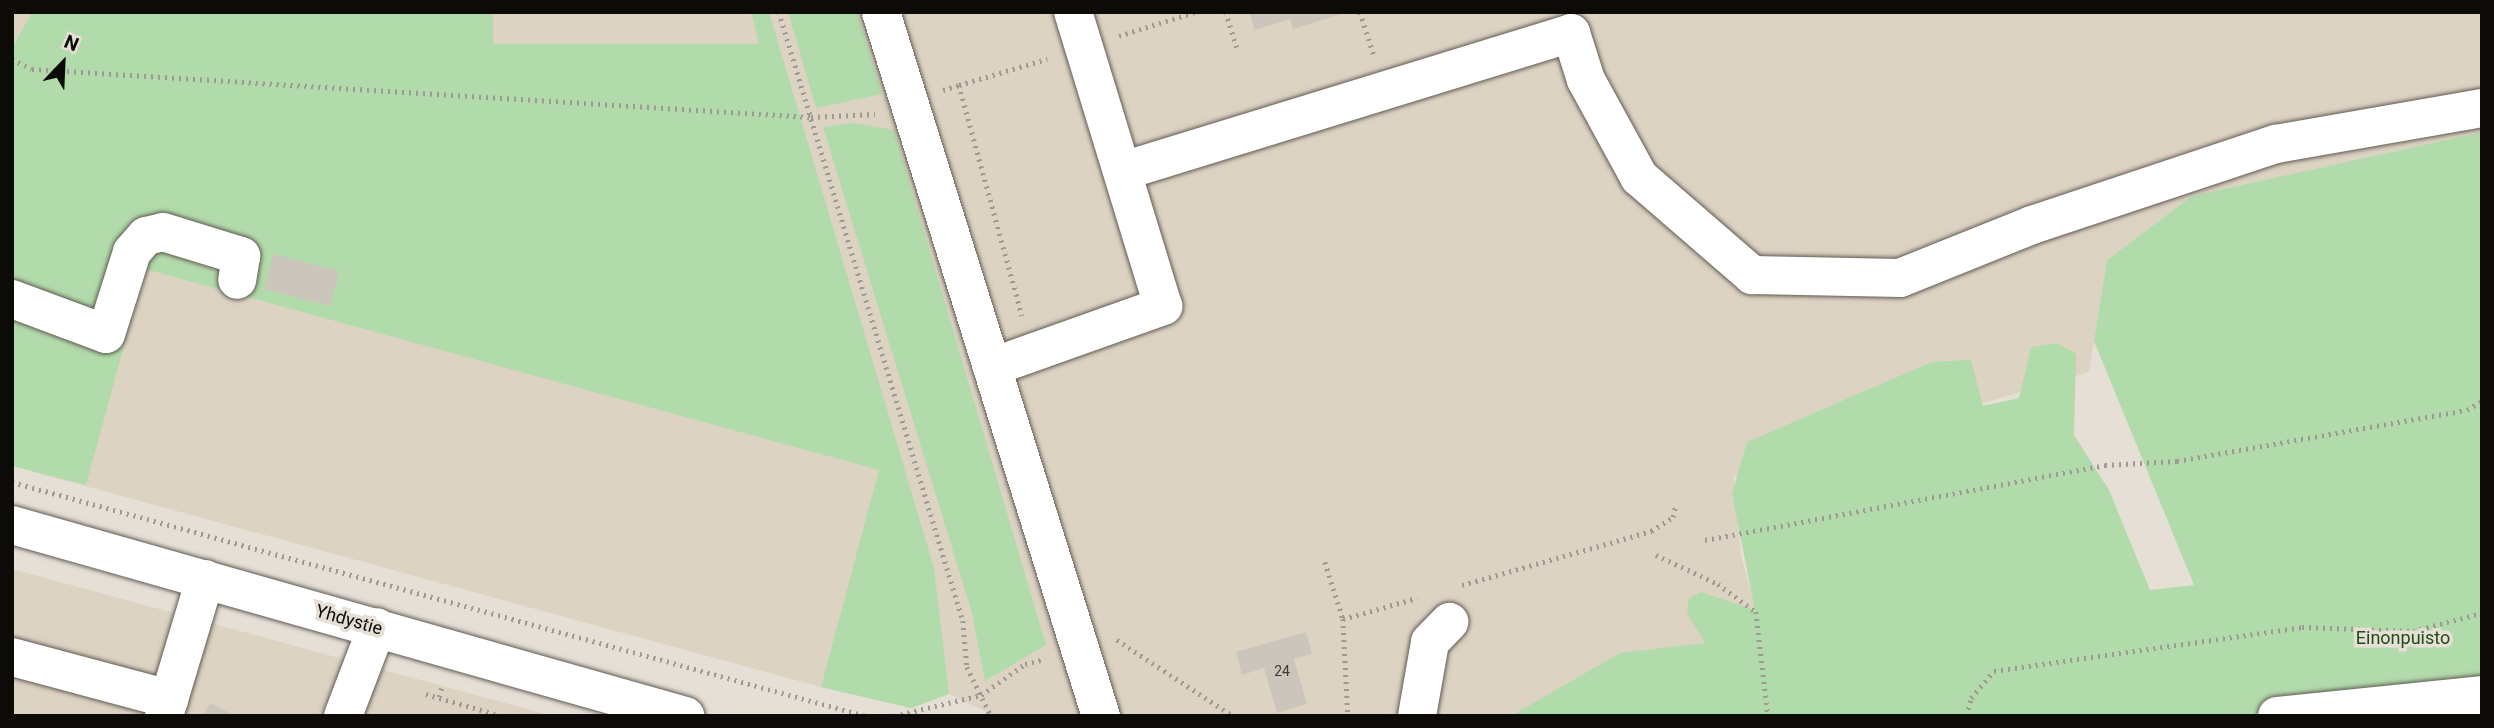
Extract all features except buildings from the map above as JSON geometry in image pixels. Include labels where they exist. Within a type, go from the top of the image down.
[{"type":"street","points":[[881,12],[992,367],[1076,650],[1101,715]]},
{"type":"street","points":[[992,367],[1163,306],[1073,12]]},
{"type":"street","points":[[1123,171],[1568,23],[1586,80],[1639,177],[1752,275],[1900,278],[2032,225],[2276,144],[2482,108]]},
{"type":"street","points":[[12,299],[106,334],[132,252],[146,236],[163,232],[242,256],[237,280]]},
{"type":"street","name":"Yhdystie","points":[[12,526],[377,627],[672,714]]},
{"type":"street","points":[[12,657],[167,707],[205,579]]},
{"type":"street","points":[[1417,716],[1430,642],[1441,602]]},
{"type":"street","points":[[343,716],[377,627]]},
{"type":"street","points":[[2277,716],[2482,695]]},
{"type":"path","points":[[779,12],[963,621],[967,667],[991,716]]},
{"type":"path","points":[[1226,12],[1237,49]]},
{"type":"path","points":[[12,59],[32,69],[811,117],[871,116],[960,85],[1031,352]]},
{"type":"path","points":[[1705,540],[2105,465],[2177,461],[2467,410],[2482,401]]},
{"type":"path","points":[[12,482],[866,716]]},
{"type":"path","points":[[1343,619],[1441,602],[1651,531],[1673,517],[1676,503]]},
{"type":"path","points":[[1656,555],[1718,584],[1756,612],[1768,716]]},
{"type":"path","points":[[1325,562],[1343,619],[1348,716]]},
{"type":"path","points":[[1966,716],[1971,698],[1994,671],[2302,627],[2413,631],[2482,613]]},
{"type":"path","points":[[1112,626],[1115,639],[1233,716]]},
{"type":"path","points":[[894,716],[981,695],[1025,664],[1115,639]]},
{"type":"path","points":[[426,694],[501,716]]},
{"type":"shaded area","points":[[12,12],[2482,12],[2482,132],[2192,196],[2107,260],[2089,372],[1734,476],[1741,556],[1764,636],[1512,716],[995,716],[949,694],[911,708],[821,687],[12,466]]},
{"type":"shaded area","points":[[12,569],[553,716],[12,716]]},
{"type":"green space","points":[[32,12],[493,12],[493,44],[759,44],[751,12],[769,12],[934,568],[949,694],[911,708],[821,687],[879,470],[145,269],[86,485],[12,466],[12,48]]},
{"type":"green space","points":[[788,12],[857,12],[882,94],[816,108]]},
{"type":"green space","points":[[853,123],[894,130],[1046,645],[985,681],[972,613],[823,127]]},
{"type":"green space","name":"Einonpuisto","points":[[2482,132],[2482,716],[1511,716],[1620,653],[1705,643],[1687,613],[1689,598],[1701,592],[1755,610],[1732,494],[1747,442],[1932,362],[1971,360],[1983,406],[2019,398],[2031,347],[2057,343],[2076,354],[2074,435],[2109,490],[2150,590],[2194,585],[2094,341],[2107,260],[2192,196]]}]
